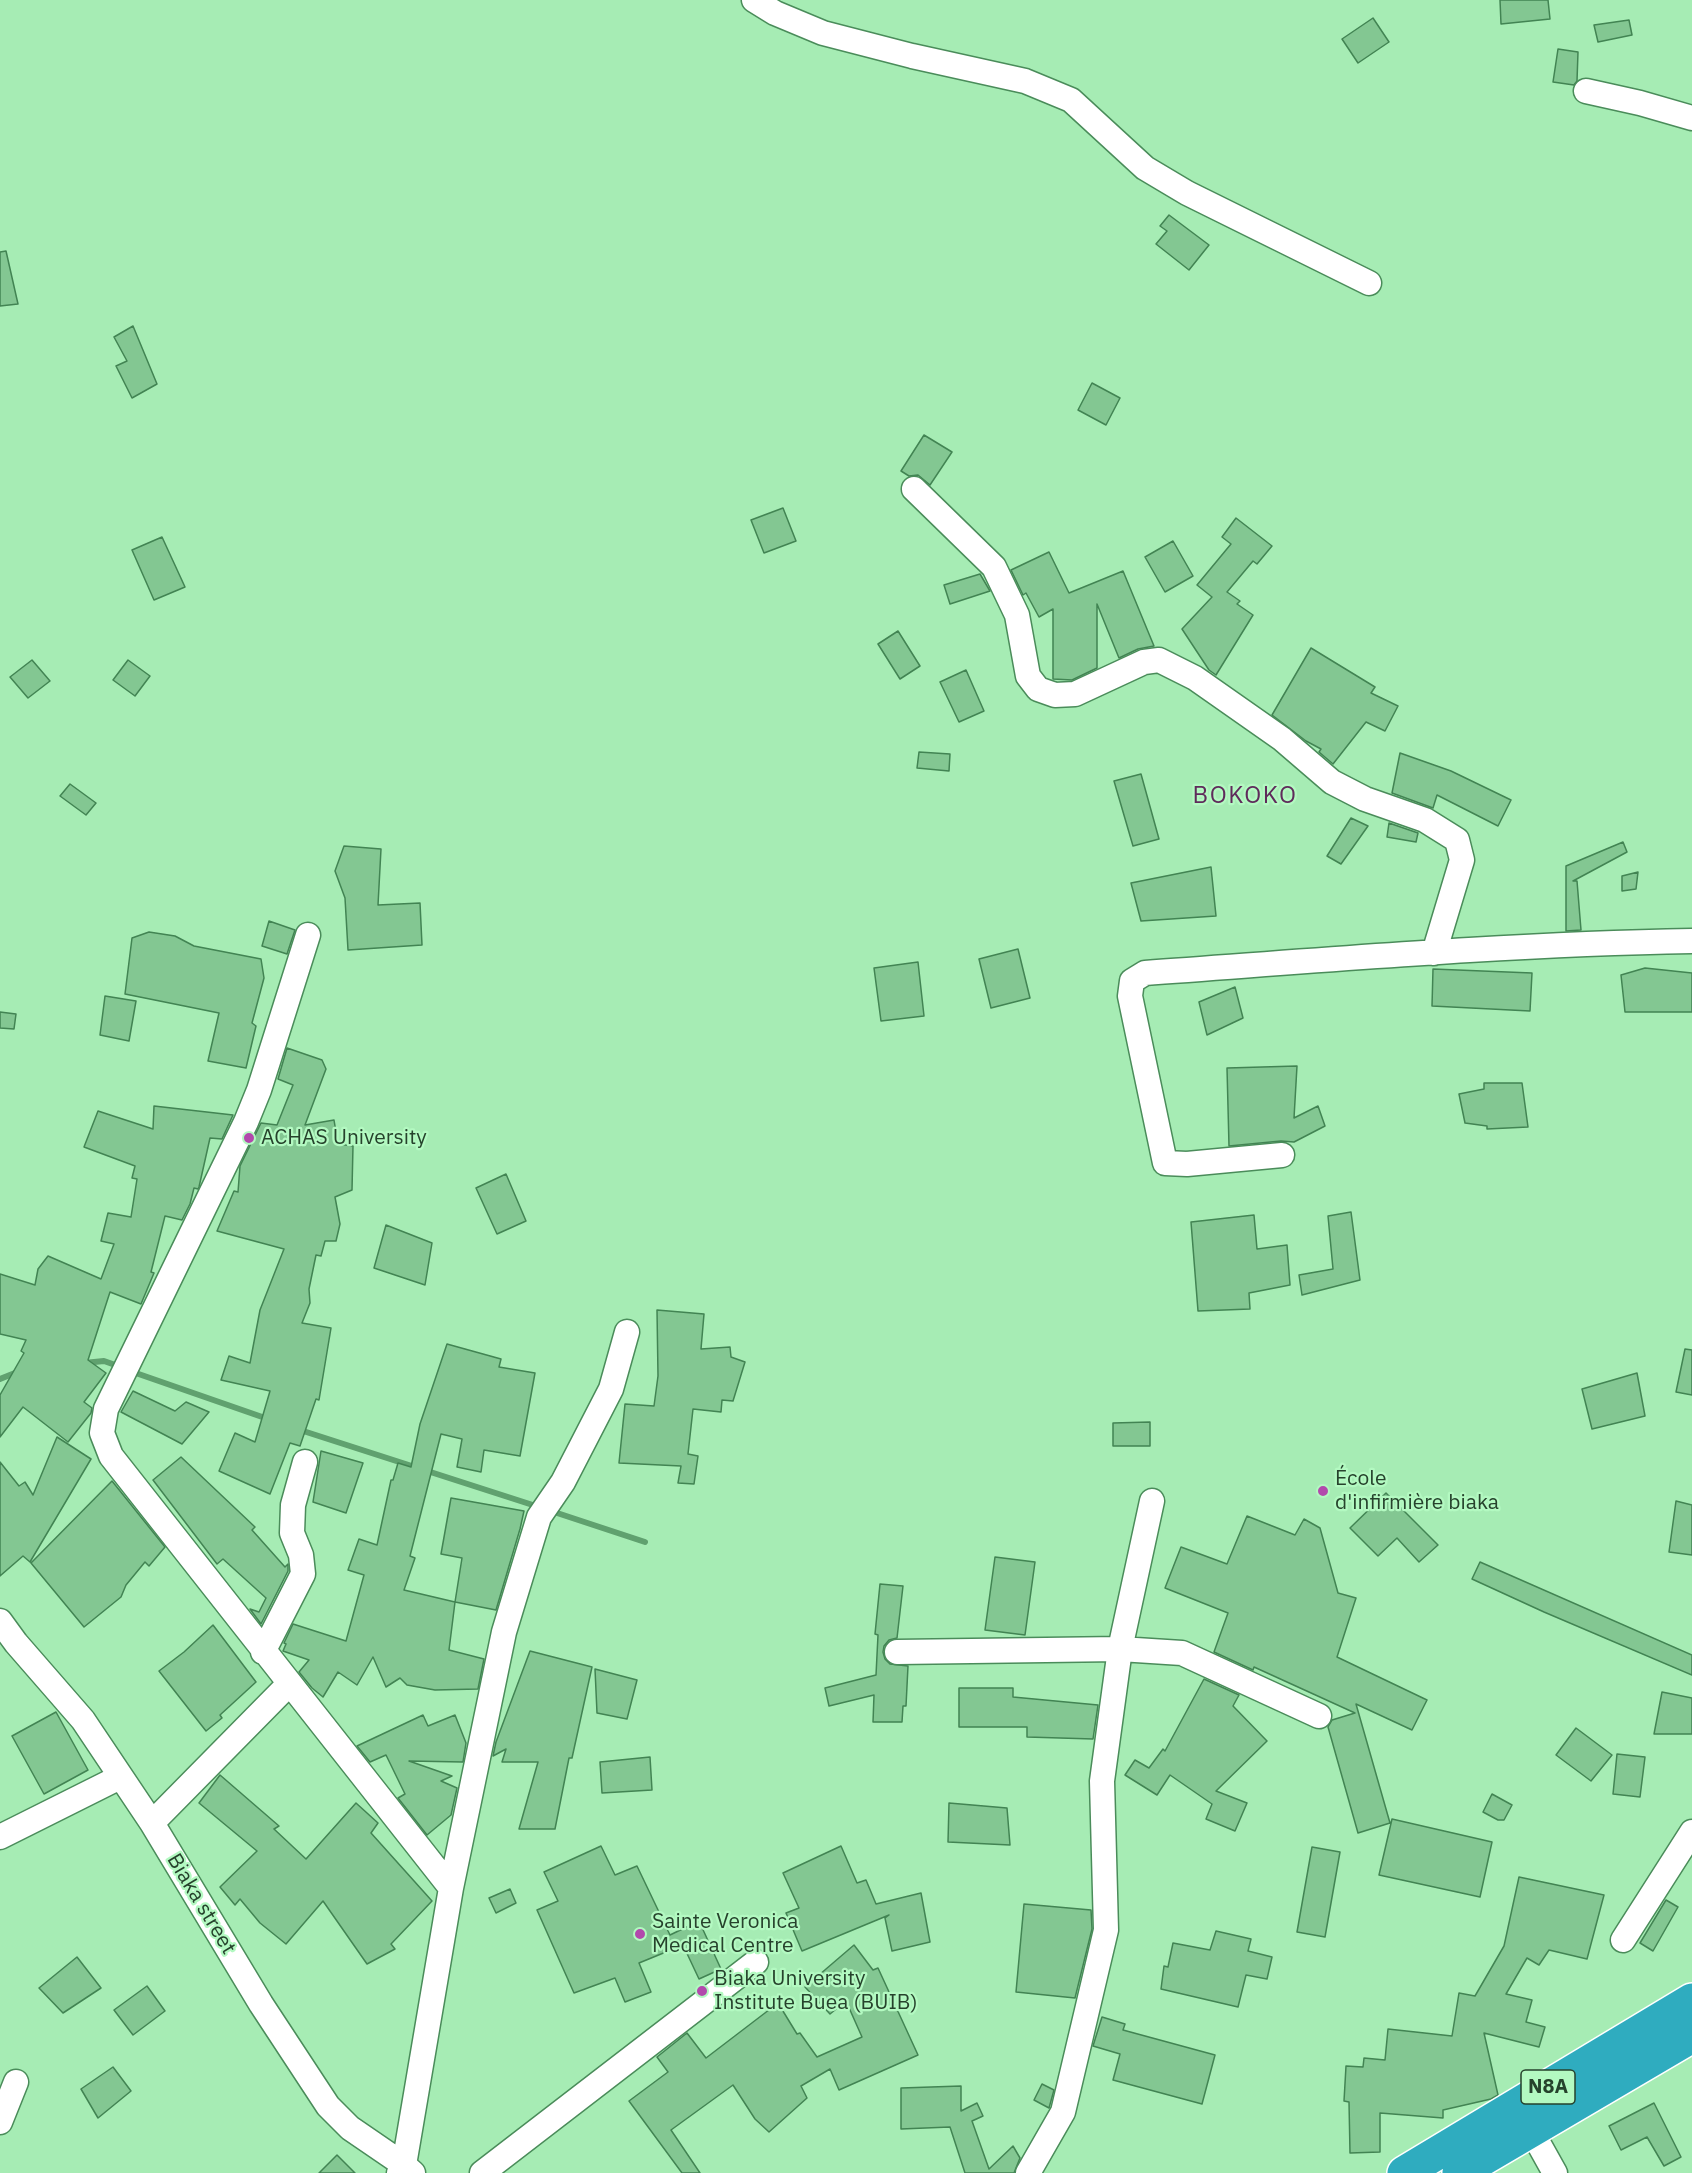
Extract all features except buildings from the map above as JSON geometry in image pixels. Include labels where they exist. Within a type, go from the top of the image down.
[{"type":"highway","name":"N8A","points":[[1404,2173],[1692,2000]]},
{"type":"highway","name":"N8A","points":[[1459,2173],[1692,2036]]},
{"type":"street","points":[[754,0],[775,13],[823,33],[1024,81],[1071,100],[1145,168],[1186,193],[1369,283]]},
{"type":"street","points":[[1586,92],[1640,103],[1692,118]]},
{"type":"street","points":[[914,489],[994,567],[1017,615],[1028,676],[1038,688],[1055,695],[1075,694],[1144,662],[1159,660],[1195,678],[1282,739],[1332,782],[1365,799],[1425,820],[1457,840],[1462,860],[1434,953]]},
{"type":"street","points":[[308,935],[259,1090],[246,1122],[106,1409],[102,1433],[111,1456],[451,1888]]},
{"type":"street","points":[[1282,1155],[1187,1164],[1165,1163],[1130,996],[1132,981],[1145,973],[1434,953],[1624,942],[1692,941]]},
{"type":"street","points":[[406,2170],[451,1888],[504,1632],[539,1517],[563,1482],[611,1389],[627,1332]]},
{"type":"street","points":[[263,1652],[303,1574],[301,1554],[292,1533],[293,1505],[305,1462]]},
{"type":"street","points":[[1028,2173],[1063,2112],[1106,1930],[1102,1782],[1120,1649],[1152,1501]]},
{"type":"street","name":"Biaka street","points":[[0,1622],[8,1647],[82,1720],[152,1823],[261,2004],[328,2106],[350,2128],[406,2170]]},
{"type":"street","points":[[897,1652],[1120,1649],[1182,1653],[1319,1716]]},
{"type":"street","points":[[152,1823],[289,1684]]},
{"type":"street","points":[[0,1837],[120,1777]]},
{"type":"street","points":[[1623,1940],[1692,1832]]},
{"type":"street","points":[[482,2173],[756,1962]]},
{"type":"street","points":[[0,2122],[16,2082]]},
{"type":"street","points":[[1531,2130],[1555,2173]]},
{"type":"waterway","points":[[84,1363],[104,1361],[121,1367]]},
{"type":"waterway","points":[[0,1379],[20,1371]]},
{"type":"waterway","points":[[130,1371],[268,1419]]},
{"type":"waterway","points":[[297,1429],[539,1507]]},
{"type":"waterway","points":[[548,1510],[645,1542]]},
{"type":"place","name":"ACHAS University","points":[[249,1138]]},
{"type":"place","name":"École d'infirmière biaka","points":[[1323,1491]]},
{"type":"place","name":"Sainte Veronica Medical Centre","points":[[640,1934]]},
{"type":"place","name":"Biaka University Institute Buea (BUIB)","points":[[702,1991]]},
{"type":"district","name":"BOKOKO","points":[[1245,796]]}]
